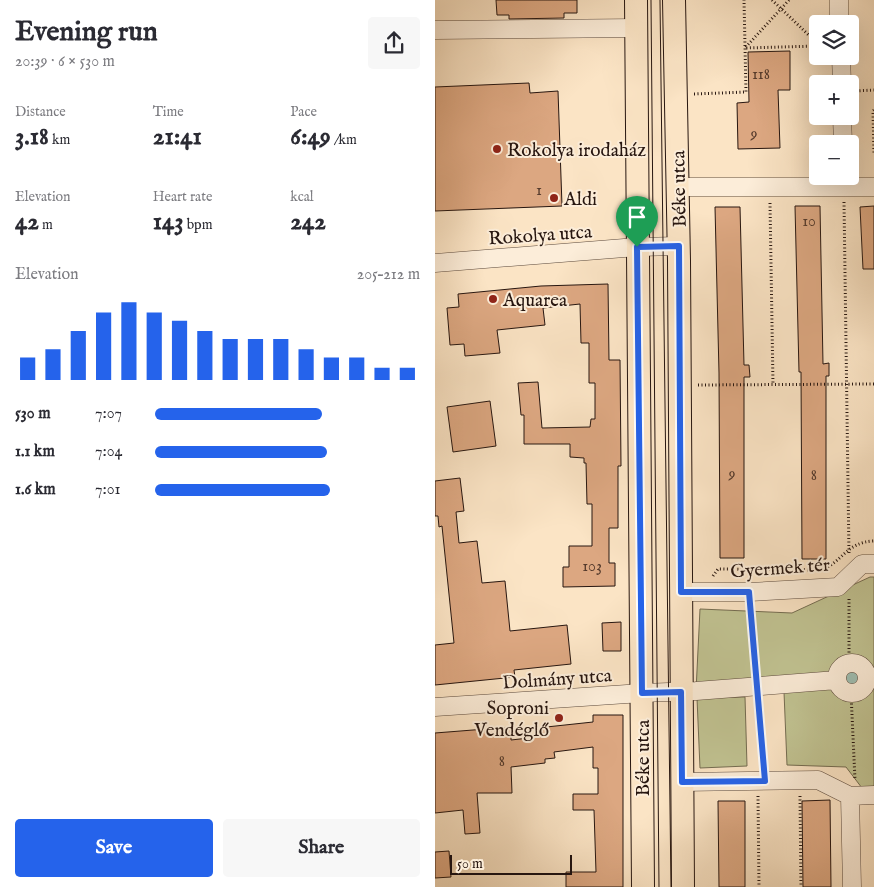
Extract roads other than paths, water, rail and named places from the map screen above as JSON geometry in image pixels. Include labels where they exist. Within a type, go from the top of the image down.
[{"type":"main road","name":"Béke utca","points":[[636,0],[643,887]]},
{"type":"main road","name":"Béke utca","points":[[674,0],[679,246],[683,887]]},
{"type":"street","points":[[839,0],[839,15]]},
{"type":"street","points":[[435,30],[636,28]]},
{"type":"street","points":[[678,187],[770,188],[809,185]]},
{"type":"street","points":[[859,185],[874,187]]},
{"type":"street","name":"Rokolya utca","points":[[435,263],[637,247],[679,246]]},
{"type":"street","name":"Gyermek tér","points":[[681,592],[749,592],[838,587],[862,564],[874,564]]},
{"type":"street","points":[[849,663],[854,663],[861,667],[870,678],[863,688],[851,693],[840,688],[837,680],[839,670],[849,663]]},
{"type":"street","name":"Dolmány utca","points":[[435,707],[681,692],[837,680]]},
{"type":"street","points":[[682,782],[818,780],[853,796],[874,795]]},
{"type":"street","points":[[852,887],[853,796]]},
{"type":"tram line","points":[[651,0],[659,887]]},
{"type":"tram line","points":[[660,0],[671,887]]},
{"type":"place","name":"Rokolya irodaház","points":[[497,149]]},
{"type":"place","name":"Aldi","points":[[554,198]]},
{"type":"place","name":"Aquarea","points":[[493,299]]},
{"type":"place","name":"Soproni Vendéglő","points":[[559,718]]}]
